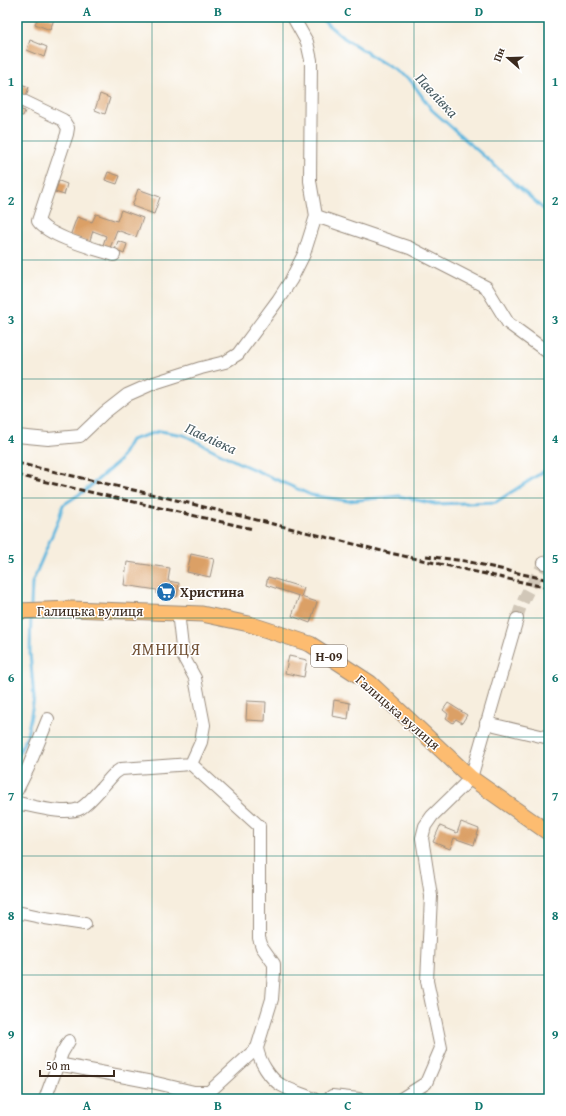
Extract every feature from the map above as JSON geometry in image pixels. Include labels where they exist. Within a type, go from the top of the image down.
[{"type":"main road","name":"Галицька вулиця","points":[[17,611],[72,609],[202,614],[249,624],[310,644],[370,683],[471,778],[549,833]]},
{"type":"street","points":[[17,436],[48,439],[80,436],[104,413],[127,395],[161,381],[225,362],[238,354],[278,300],[291,280],[304,254],[316,216],[310,181],[311,60],[306,42],[293,17]]},
{"type":"street","points":[[17,98],[63,120],[68,128],[68,134],[38,221],[43,227],[66,239],[114,255]]},
{"type":"street","points":[[316,216],[410,248],[486,287],[508,323],[549,353]]},
{"type":"street","points":[[178,612],[184,656],[195,678],[204,724],[201,742],[191,764]]},
{"type":"street","points":[[401,1099],[426,1083],[441,1048],[427,981],[431,896],[422,838],[425,826],[432,816],[471,778],[517,619]]},
{"type":"street","points":[[17,790],[28,768],[48,719]]},
{"type":"street","points":[[486,723],[549,738]]},
{"type":"street","points":[[17,803],[62,811],[72,810],[80,808],[87,803],[115,773],[121,769],[191,764],[259,826],[259,938],[262,947],[274,964],[274,972],[272,999],[257,1048],[258,1057],[280,1084],[314,1099]]},
{"type":"street","points":[[17,912],[85,924]]},
{"type":"street","points":[[44,1099],[62,1053],[69,1041]]},
{"type":"street","points":[[58,1064],[152,1082],[194,1092],[209,1092],[257,1048]]},
{"type":"street","points":[[328,1099],[332,1096],[359,1099]]},
{"type":"building","points":[[38,17],[49,17],[54,19],[50,30],[35,24]]},
{"type":"building","points":[[30,40],[47,47],[44,57],[27,50]]},
{"type":"building","points":[[21,84],[29,87],[26,96],[17,93]]},
{"type":"building","points":[[100,94],[110,98],[105,114],[95,110]]},
{"type":"building","points":[[17,105],[22,107],[21,110],[25,111],[23,116],[17,115]]},
{"type":"building","points":[[108,172],[120,176],[117,184],[105,180]]},
{"type":"building","points":[[59,181],[67,184],[64,195],[55,192]]},
{"type":"building","points":[[138,189],[160,197],[154,214],[132,206]]},
{"type":"building","points":[[121,210],[143,218],[136,237],[117,230],[110,248],[103,245],[106,236],[93,231],[89,243],[70,236],[77,217],[92,222],[96,214],[117,221]]},
{"type":"building","points":[[118,241],[127,244],[124,254],[115,250]]},
{"type":"building","points":[[191,554],[214,559],[210,577],[187,572]]},
{"type":"building","points":[[127,562],[170,568],[168,581],[179,583],[177,597],[157,594],[157,590],[124,585]]},
{"type":"building","points":[[268,577],[304,588],[301,597],[317,602],[310,623],[292,616],[299,596],[266,585]]},
{"type":"building","points":[[289,656],[307,660],[304,677],[285,673]]},
{"type":"building","points":[[334,700],[350,703],[348,719],[332,716]]},
{"type":"building","points":[[247,701],[266,702],[265,721],[246,720]]},
{"type":"building","points":[[448,703],[467,715],[462,723],[456,719],[453,723],[446,718],[448,714],[443,710]]},
{"type":"building","points":[[461,822],[479,829],[474,845],[454,838],[450,849],[433,842],[440,826],[457,833]]},
{"type":"waterway","name":"Павлівка","points":[[319,17],[341,36],[411,81],[432,110],[549,214]]},
{"type":"waterway","name":"Павлівка","points":[[31,606],[32,583],[58,521],[63,505],[86,490],[119,461],[131,440],[160,431],[184,435],[237,462],[311,495],[348,501],[399,496],[435,504],[496,502],[549,468]]},
{"type":"waterway","name":"Павлівка","points":[[17,757],[27,736],[34,698],[30,653],[31,614]]},
{"type":"tunnel","points":[[517,619],[525,597],[544,563]]},
{"type":"railway","points":[[17,463],[172,499],[390,553],[549,588]]},
{"type":"railway","points":[[17,475],[253,529]]},
{"type":"railway","points":[[426,556],[465,561],[549,580]]},
{"type":"place","name":"Христина","points":[[166,592]]},
{"type":"district","name":"ЯМНИЦЯ","points":[[166,649]]}]
